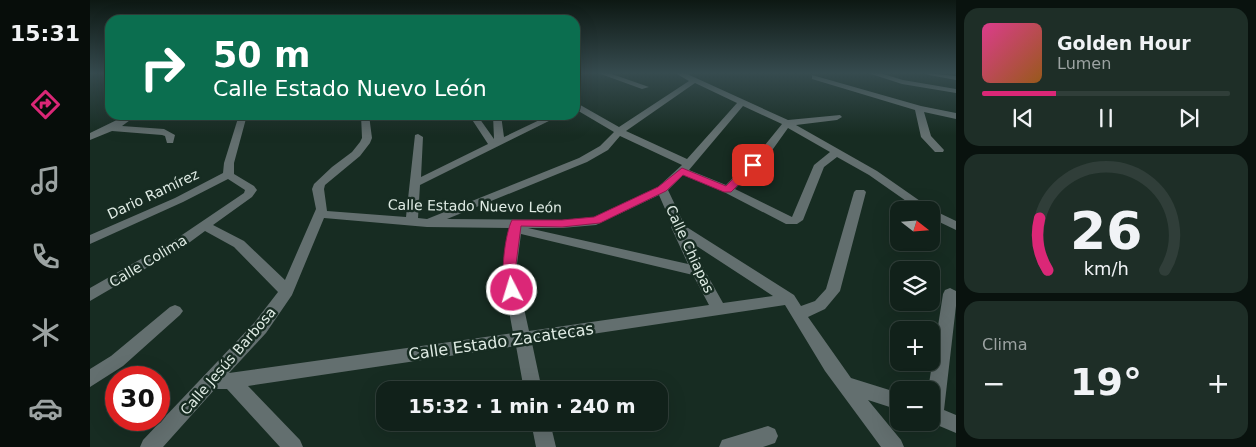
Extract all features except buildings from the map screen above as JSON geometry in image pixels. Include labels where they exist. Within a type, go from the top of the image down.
[{"type":"street","points":[[427,223],[583,160],[604,148],[620,131],[675,94]]},
{"type":"street","points":[[725,94],[787,123],[890,184],[914,201]]},
{"type":"street","points":[[871,94],[918,108],[956,116]]},
{"type":"street","name":"Calle Estado Nuevo León","points":[[320,214],[427,223],[516,226],[596,221],[662,189],[685,167],[742,102]]},
{"type":"street","points":[[580,107],[632,139],[728,190],[790,220],[797,220],[819,165],[837,152]]},
{"type":"street","points":[[918,108],[926,137],[939,150]]},
{"type":"street","points":[[728,190],[769,147],[787,123],[837,117]]},
{"type":"street","points":[[90,137],[125,120]]},
{"type":"street","points":[[228,174],[242,120]]},
{"type":"street","points":[[320,214],[322,209],[318,189],[320,184],[356,154],[365,143],[367,138],[365,120]]},
{"type":"street","points":[[477,120],[497,144]]},
{"type":"street","points":[[497,120],[500,131],[497,144]]},
{"type":"street","points":[[414,184],[547,120]]},
{"type":"street","points":[[111,128],[164,132],[170,135],[170,141]]},
{"type":"street","points":[[412,222],[418,137]]},
{"type":"street","name":"Calle Colima","points":[[90,295],[181,242],[250,192],[250,188],[228,174]]},
{"type":"street","name":"Dario Ramírez","points":[[90,240],[179,200],[228,174]]},
{"type":"street","name":"Calle Chiapas","points":[[662,189],[677,227],[719,309]]},
{"type":"street","points":[[798,314],[820,304],[833,291],[860,192]]},
{"type":"street","name":"Calle Jesús Barbosa","points":[[150,447],[260,328],[287,291],[313,226],[320,214]]},
{"type":"street","points":[[940,217],[956,226]]},
{"type":"street","points":[[205,226],[239,244],[287,291]]},
{"type":"street","points":[[531,381],[509,272],[516,226],[698,271]]},
{"type":"street","points":[[677,227],[789,299],[817,347],[869,418],[894,447]]},
{"type":"street","points":[[938,381],[950,294]]},
{"type":"street","name":"Calle Estado Zacatecas","points":[[212,381],[231,381],[789,299]]},
{"type":"street","points":[[90,378],[117,361],[175,311]]},
{"type":"street","points":[[231,381],[293,447]]},
{"type":"street","points":[[846,385],[890,399]]},
{"type":"street","points":[[940,417],[956,424]]},
{"type":"street","points":[[542,431],[546,447]]},
{"type":"street","points":[[729,447],[768,436]]},
{"type":"route","points":[[512,290],[509,272],[510,255],[516,223],[562,224],[596,221],[662,189],[682,171],[728,190],[753,165]]}]
